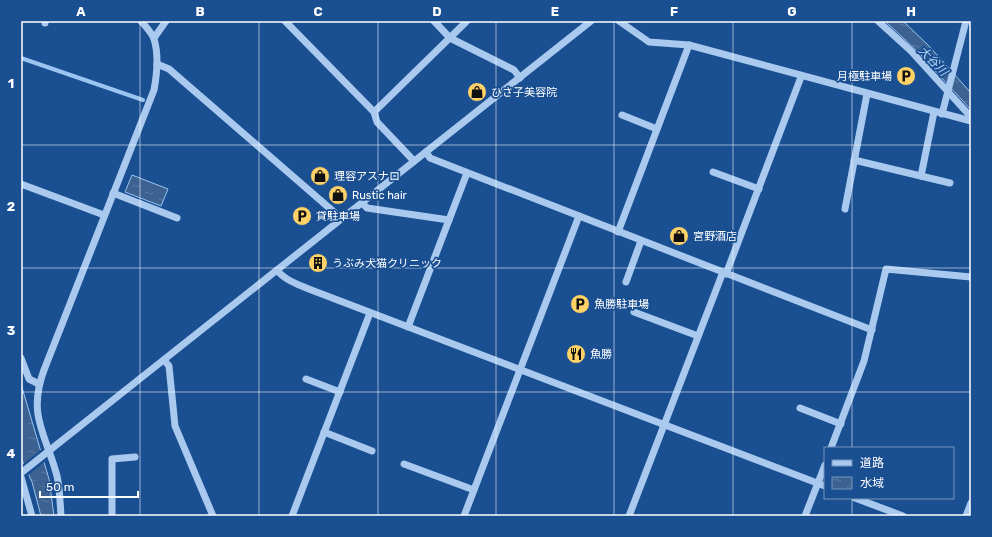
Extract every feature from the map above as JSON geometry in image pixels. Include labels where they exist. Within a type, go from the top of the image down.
[{"type":"street","points":[[61,516],[57,477],[47,453],[40,428],[36,399],[39,384],[154,90],[157,64],[154,38],[141,21]]},
{"type":"street","points":[[154,38],[166,21]]},
{"type":"street","points":[[285,21],[374,112],[377,122],[414,161]]},
{"type":"street","points":[[434,21],[450,38],[514,70],[520,78]]},
{"type":"street","points":[[374,112],[468,21]]},
{"type":"street","points":[[32,516],[22,474],[591,21]]},
{"type":"street","points":[[619,21],[649,42],[689,45],[971,122]]},
{"type":"street","points":[[878,21],[911,51],[949,90],[971,117]]},
{"type":"street","points":[[942,114],[966,21]]},
{"type":"street","points":[[618,232],[689,45]]},
{"type":"street","points":[[157,64],[169,69],[342,219]]},
{"type":"street","points":[[629,516],[698,336],[725,273],[802,77]]},
{"type":"street","points":[[845,209],[867,94]]},
{"type":"street","points":[[921,176],[934,112]]},
{"type":"street","points":[[622,115],[657,129]]},
{"type":"street","points":[[426,152],[430,158],[467,173],[872,330]]},
{"type":"street","points":[[854,160],[950,183]]},
{"type":"street","points":[[713,172],[758,189]]},
{"type":"street","points":[[408,327],[467,173]]},
{"type":"street","points":[[21,184],[104,215]]},
{"type":"street","points":[[113,193],[177,218]]},
{"type":"street","points":[[362,202],[367,208],[449,220]]},
{"type":"street","points":[[464,516],[579,216]]},
{"type":"street","points":[[626,282],[642,240]]},
{"type":"street","points":[[831,447],[864,360],[886,269],[971,277]]},
{"type":"street","points":[[277,270],[280,275],[295,283],[370,313],[824,486]]},
{"type":"street","points":[[634,312],[698,336]]},
{"type":"street","points":[[292,516],[370,313]]},
{"type":"street","points":[[21,358],[29,379],[39,384]]},
{"type":"street","points":[[164,360],[169,366],[175,426],[213,516]]},
{"type":"street","points":[[306,379],[340,392]]},
{"type":"street","points":[[800,408],[841,424]]},
{"type":"street","points":[[324,432],[372,451]]},
{"type":"street","points":[[112,516],[112,459],[135,457]]},
{"type":"street","points":[[404,464],[474,490]]},
{"type":"street","points":[[805,516],[824,468]]},
{"type":"street","points":[[858,499],[902,516]]},
{"type":"street","points":[[966,516],[971,503]]},
{"type":"water","name":"大谷川","points":[[885,21],[903,21],[929,46],[971,93],[971,110],[920,54]]},
{"type":"water","points":[[132,175],[168,189],[161,206],[125,192]]},
{"type":"water","points":[[21,384],[49,479],[54,516],[41,516],[32,482],[21,458]]},
{"type":"pier","points":[[42,449],[46,461],[27,476],[22,465]]},
{"type":"waterway","points":[[21,58],[143,100]]},
{"type":"place","name":"月極駐車場","points":[[906,76]]},
{"type":"place","name":"ひさ子美容院","points":[[477,92]]},
{"type":"place","name":"理容アスナロ","points":[[320,176]]},
{"type":"place","name":"Rustic hair","points":[[338,195]]},
{"type":"place","name":"貸駐車場","points":[[302,216]]},
{"type":"place","name":"宮野酒店","points":[[679,236]]},
{"type":"place","name":"うぶみ犬猫クリニック","points":[[318,263]]},
{"type":"place","name":"魚勝駐車場","points":[[580,304]]},
{"type":"place","name":"魚勝","points":[[576,354]]}]
